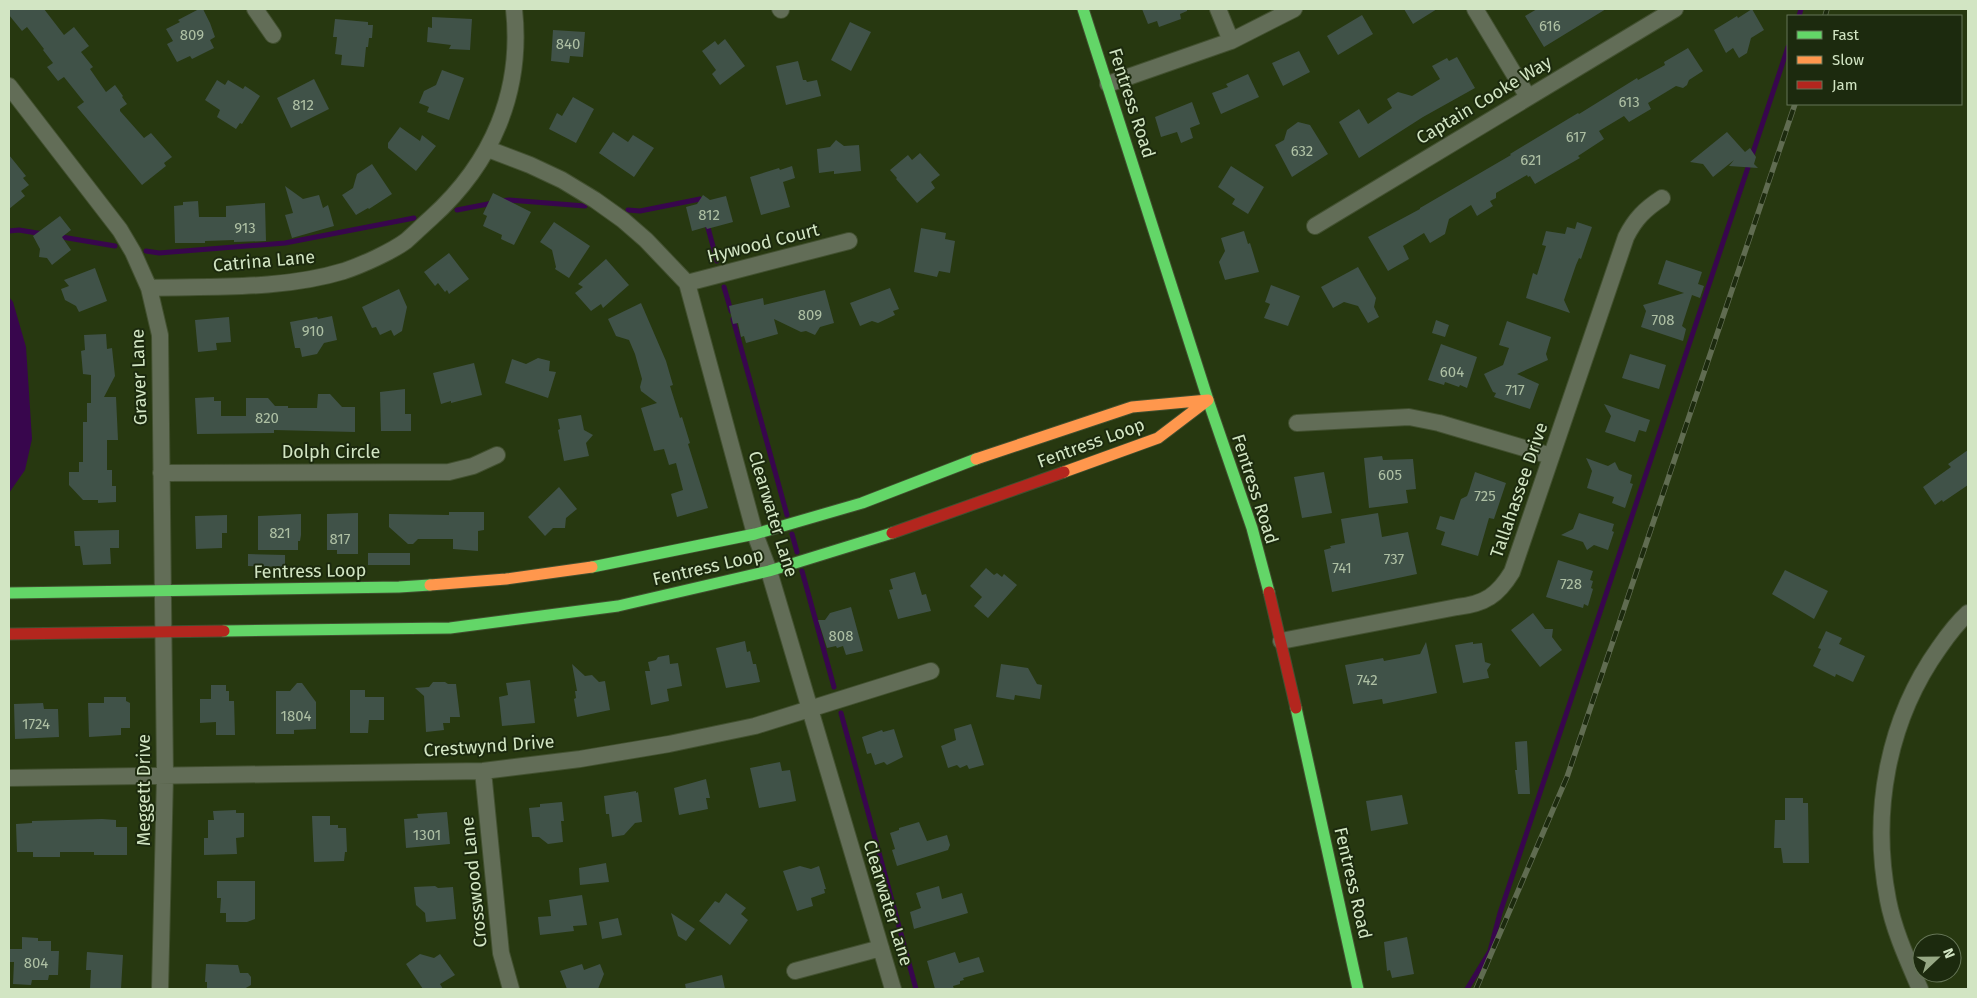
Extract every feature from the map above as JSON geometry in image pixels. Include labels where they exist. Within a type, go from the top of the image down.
[{"type":"street","points":[[254,9],[273,35]]},
{"type":"street","name":"Catrina Lane","points":[[149,288],[265,284],[308,280],[346,270],[404,242],[448,203],[469,178],[488,149],[504,110],[512,80],[516,26],[514,9]]},
{"type":"street","name":"Fentress Road","points":[[1082,9],[1108,84],[1208,400],[1252,528],[1281,640],[1358,989]]},
{"type":"street","points":[[1218,9],[1231,41]]},
{"type":"street","points":[[1108,84],[1231,41],[1294,9]]},
{"type":"street","points":[[1475,9],[1528,97]]},
{"type":"street","name":"Captain Cooke Way","points":[[1315,226],[1675,9]]},
{"type":"street","name":"Graver Lane","points":[[9,86],[120,230],[133,252],[149,288],[160,335],[162,592]]},
{"type":"street","name":"Clearwater Lane","points":[[488,149],[562,180],[595,200],[623,220],[646,240],[687,283],[755,534],[769,571],[811,709],[893,989]]},
{"type":"street","name":"Tallahassee Drive","points":[[1281,640],[1474,605],[1490,598],[1503,586],[1512,572],[1626,238],[1634,221],[1640,214],[1662,198]]},
{"type":"street","name":"Hywood Court","points":[[687,283],[849,241]]},
{"type":"street","name":"Fentress Loop","points":[[9,593],[399,587],[506,579],[600,566],[755,534],[862,503],[989,454],[1132,407],[1208,400]]},
{"type":"street","name":"Fentress Loop","points":[[9,634],[450,628],[618,606],[769,571],[928,521],[1158,438],[1208,400]]},
{"type":"street","points":[[1296,423],[1408,417],[1439,423],[1552,456]]},
{"type":"street","name":"Dolph Circle","points":[[161,473],[449,472],[473,466],[497,454]]},
{"type":"street","name":"Meggett Drive","points":[[160,989],[165,776],[162,592]]},
{"type":"street","points":[[1920,989],[1908,961],[1888,902],[1881,851],[1881,809],[1892,749],[1906,707],[1925,668],[1950,632],[1968,613]]},
{"type":"street","name":"Crestwynd Drive","points":[[165,776],[483,770],[580,759],[669,744],[755,726],[931,670]]},
{"type":"street","name":"Crosswood Lane","points":[[483,770],[501,953],[511,989]]},
{"type":"street","points":[[9,778],[165,776]]},
{"type":"street","points":[[796,971],[881,948]]},
{"type":"shaded area","points":[[9,297],[13,302],[26,347],[32,439],[25,470],[9,493]]},
{"type":"building","points":[[9,9],[44,9],[64,35],[74,27],[89,46],[81,52],[93,67],[90,69],[106,92],[115,85],[123,96],[127,104],[120,111],[144,138],[151,133],[172,157],[164,163],[166,166],[142,185],[77,107],[84,102],[64,77],[58,81],[47,67],[53,63],[44,49],[27,27],[22,31],[9,15]]},
{"type":"building","points":[[199,9],[203,9],[210,23],[215,37],[210,40],[214,48],[192,59],[190,56],[177,62],[167,44],[173,41],[166,29]]},
{"type":"building","points":[[1142,9],[1187,9],[1187,11],[1180,14],[1181,19],[1159,27],[1157,21],[1148,24]]},
{"type":"building","points":[[1404,9],[1437,9],[1413,24]]},
{"type":"building","points":[[1537,9],[1606,9],[1544,47],[1525,16]]},
{"type":"building","points":[[1752,9],[1764,30],[1751,38],[1747,53],[1739,58],[1733,48],[1726,53],[1714,30]]},
{"type":"building","points":[[1362,15],[1373,34],[1338,55],[1327,36]]},
{"type":"building","points":[[432,17],[472,19],[470,50],[449,49],[451,45],[427,42],[428,27],[432,28]]},
{"type":"building","points":[[335,19],[368,22],[368,25],[373,25],[372,38],[369,38],[368,47],[366,47],[364,67],[341,65],[342,55],[335,54],[337,37],[333,37]]},
{"type":"building","points":[[850,22],[871,32],[851,71],[831,60]]},
{"type":"building","points":[[553,30],[585,32],[583,57],[570,56],[569,63],[551,61]]},
{"type":"building","points":[[725,39],[745,66],[720,85],[712,74],[716,70],[702,51],[715,41],[718,45]]},
{"type":"building","points":[[1688,48],[1703,71],[1689,80],[1683,88],[1676,86],[1648,103],[1651,109],[1629,122],[1624,116],[1599,131],[1604,139],[1578,156],[1580,158],[1535,184],[1530,176],[1528,177],[1527,175],[1496,193],[1496,198],[1490,201],[1493,206],[1477,216],[1471,205],[1449,219],[1445,234],[1430,243],[1424,233],[1403,246],[1409,259],[1388,271],[1368,237],[1420,209],[1637,78],[1638,80],[1665,65],[1664,62]]},
{"type":"building","points":[[1299,51],[1310,72],[1283,86],[1272,63]]},
{"type":"building","points":[[1457,57],[1475,88],[1423,117],[1359,158],[1339,122],[1359,109],[1368,124],[1392,108],[1387,99],[1398,92],[1412,96],[1440,79],[1432,66],[1447,58],[1449,61]]},
{"type":"building","points":[[798,61],[803,80],[807,82],[817,80],[821,96],[786,105],[776,66]]},
{"type":"building","points":[[442,70],[464,78],[449,120],[427,112],[429,107],[419,103],[424,91],[436,85]]},
{"type":"building","points":[[1248,74],[1259,97],[1221,114],[1212,93],[1228,87],[1226,84]]},
{"type":"building","points":[[314,79],[329,109],[291,128],[277,98]]},
{"type":"building","points":[[217,80],[225,85],[228,80],[243,89],[245,86],[260,96],[242,124],[240,123],[236,129],[217,117],[220,110],[205,100]]},
{"type":"building","points":[[573,97],[594,109],[576,143],[549,129],[557,113],[562,116]]},
{"type":"building","points":[[1192,102],[1200,124],[1190,128],[1193,138],[1181,143],[1177,132],[1161,137],[1155,117]]},
{"type":"building","points":[[1298,122],[1310,125],[1328,154],[1292,177],[1275,145],[1284,140],[1287,130]]},
{"type":"building","points":[[400,127],[420,141],[422,135],[436,146],[416,171],[388,148],[388,143]]},
{"type":"building","points":[[613,132],[628,142],[633,135],[654,148],[634,177],[599,153]]},
{"type":"building","points":[[1727,132],[1745,152],[1750,148],[1756,157],[1754,164],[1758,168],[1729,166],[1734,160],[1713,177],[1703,164],[1690,162]]},
{"type":"building","points":[[836,140],[844,146],[859,145],[861,171],[834,174],[834,171],[819,173],[817,149],[830,147]]},
{"type":"building","points":[[920,153],[940,175],[931,182],[935,188],[917,203],[890,170],[908,155],[912,160]]},
{"type":"building","points":[[9,155],[26,176],[23,178],[29,185],[21,191],[25,196],[9,209]]},
{"type":"building","points":[[372,164],[392,194],[356,215],[342,195],[353,188],[357,174]]},
{"type":"building","points":[[792,166],[795,178],[783,182],[790,207],[761,215],[750,177]]},
{"type":"building","points":[[1231,166],[1264,187],[1248,214],[1232,204],[1235,199],[1218,187]]},
{"type":"building","points":[[285,186],[303,199],[319,195],[323,208],[328,205],[334,226],[292,238],[285,215],[293,213]]},
{"type":"building","points":[[493,193],[531,212],[514,245],[501,239],[502,235],[483,226],[487,216],[483,214]]},
{"type":"building","points":[[703,195],[710,200],[726,196],[733,222],[692,231],[686,207],[697,204]]},
{"type":"building","points":[[198,201],[199,217],[226,217],[226,206],[265,203],[266,241],[234,242],[234,240],[205,241],[205,243],[175,243],[174,206],[183,205],[183,202]]},
{"type":"building","points":[[60,216],[71,230],[62,237],[71,250],[52,265],[47,258],[39,257],[40,249],[33,236]]},
{"type":"building","points":[[554,222],[590,246],[569,278],[555,269],[552,250],[540,242]]},
{"type":"building","points":[[1577,222],[1592,227],[1564,300],[1570,313],[1526,298],[1533,273],[1537,275],[1546,246],[1542,245],[1546,231],[1565,234],[1567,227],[1575,229]]},
{"type":"building","points":[[921,228],[946,233],[945,239],[955,241],[950,273],[939,271],[937,277],[914,272]]},
{"type":"building","points":[[1244,231],[1248,244],[1250,243],[1259,272],[1225,280],[1219,262],[1225,251],[1221,238]]},
{"type":"building","points":[[449,253],[469,279],[449,294],[438,283],[435,286],[424,272]]},
{"type":"building","points":[[606,259],[629,285],[603,308],[601,304],[591,311],[575,293],[583,287],[578,284]]},
{"type":"building","points":[[1666,260],[1702,272],[1698,284],[1704,286],[1700,298],[1692,295],[1682,326],[1686,329],[1683,341],[1641,327],[1646,311],[1643,305],[1684,293],[1658,284]]},
{"type":"building","points":[[1358,267],[1376,298],[1374,307],[1379,317],[1368,323],[1358,306],[1344,302],[1333,308],[1321,287]]},
{"type":"building","points":[[95,268],[107,301],[79,312],[76,306],[65,300],[61,289],[69,286],[64,280]]},
{"type":"building","points":[[1271,285],[1300,296],[1288,326],[1264,318],[1270,304],[1265,302]]},
{"type":"building","points":[[890,288],[899,309],[893,311],[895,315],[878,323],[872,321],[860,326],[850,303]]},
{"type":"building","points":[[399,289],[407,307],[402,331],[394,336],[391,330],[380,335],[376,327],[372,328],[362,307]]},
{"type":"building","points":[[825,290],[834,323],[820,327],[815,335],[806,331],[801,332],[774,319],[778,334],[746,343],[744,336],[741,337],[738,323],[733,324],[729,306],[763,298],[764,305]]},
{"type":"building","points":[[641,303],[666,361],[673,385],[670,386],[680,418],[682,417],[690,443],[688,444],[708,508],[677,517],[671,494],[683,490],[676,463],[669,465],[664,449],[654,451],[641,408],[657,403],[641,391],[642,379],[629,340],[616,336],[608,319]]},
{"type":"building","points":[[332,316],[337,340],[324,343],[317,354],[302,357],[300,348],[295,348],[290,322]]},
{"type":"building","points":[[229,317],[231,342],[216,343],[217,350],[198,352],[195,320]]},
{"type":"building","points":[[1436,320],[1449,325],[1445,337],[1432,333]]},
{"type":"building","points":[[1507,321],[1551,337],[1546,354],[1548,360],[1517,374],[1539,384],[1530,409],[1494,397],[1496,393],[1493,392],[1484,374],[1503,365],[1509,348],[1499,345]]},
{"type":"building","points":[[106,334],[107,349],[112,348],[115,376],[104,397],[116,397],[118,440],[107,440],[107,470],[112,470],[112,486],[116,486],[116,502],[98,503],[98,500],[83,500],[69,485],[69,472],[79,472],[79,462],[83,462],[83,422],[87,422],[87,403],[91,403],[91,375],[83,374],[81,351],[85,350],[84,335]]},
{"type":"building","points":[[1441,344],[1477,357],[1467,388],[1445,382],[1444,385],[1428,380]]},
{"type":"building","points":[[1630,354],[1666,365],[1659,389],[1622,378]]},
{"type":"building","points":[[538,358],[550,361],[549,371],[556,372],[548,398],[505,383],[512,359],[526,364]]},
{"type":"building","points":[[474,363],[482,395],[441,404],[433,373]]},
{"type":"building","points":[[405,389],[405,414],[411,414],[411,431],[381,431],[380,392]]},
{"type":"building","points":[[318,394],[330,394],[342,407],[355,407],[355,432],[274,430],[274,433],[197,434],[195,398],[214,397],[214,401],[221,401],[221,416],[246,416],[246,398],[268,398],[275,406],[288,406],[288,408],[317,408]]},
{"type":"building","points":[[1604,404],[1650,420],[1646,432],[1639,430],[1635,442],[1605,432],[1611,416]]},
{"type":"building","points":[[581,415],[584,430],[593,435],[586,443],[589,456],[564,461],[558,430],[560,429],[558,419]]},
{"type":"building","points":[[1968,450],[1968,485],[1943,502],[1942,500],[1935,505],[1923,487],[1951,467],[1948,464]]},
{"type":"building","points":[[1382,456],[1383,460],[1413,459],[1416,489],[1406,490],[1408,503],[1369,508],[1364,458]]},
{"type":"building","points":[[1586,458],[1608,466],[1615,462],[1619,470],[1632,475],[1630,483],[1633,484],[1625,508],[1612,503],[1614,497],[1587,488],[1592,471]]},
{"type":"building","points":[[1324,472],[1332,513],[1302,518],[1294,477]]},
{"type":"building","points":[[1475,472],[1506,483],[1494,519],[1489,518],[1478,556],[1441,545],[1445,532],[1436,529],[1440,516],[1454,520],[1461,499],[1467,496]]},
{"type":"building","points":[[559,487],[577,509],[566,518],[565,528],[553,528],[545,536],[528,517]]},
{"type":"building","points":[[449,512],[484,512],[484,530],[478,531],[478,551],[453,549],[453,539],[418,539],[413,544],[408,544],[389,527],[389,514],[449,515]]},
{"type":"building","points":[[358,513],[358,554],[337,554],[337,550],[327,550],[327,514]]},
{"type":"building","points":[[1378,513],[1382,537],[1408,532],[1417,574],[1332,592],[1324,550],[1331,548],[1330,546],[1345,543],[1341,519]]},
{"type":"building","points":[[1579,513],[1614,524],[1612,531],[1614,532],[1608,550],[1594,545],[1587,550],[1583,542],[1561,535],[1573,529]]},
{"type":"building","points":[[301,514],[301,535],[300,541],[298,541],[298,550],[258,550],[258,516]]},
{"type":"building","points":[[227,515],[227,533],[222,533],[222,548],[196,549],[195,516]]},
{"type":"building","points":[[119,530],[119,548],[110,548],[111,564],[83,565],[80,546],[75,546],[74,531]]},
{"type":"building","points":[[368,553],[410,553],[410,565],[368,565]]},
{"type":"building","points":[[248,554],[285,555],[285,567],[248,566]]},
{"type":"building","points":[[1558,560],[1593,571],[1590,580],[1593,581],[1591,588],[1593,589],[1588,606],[1584,604],[1583,608],[1546,597]]},
{"type":"building","points":[[986,568],[994,575],[997,573],[1002,577],[1004,574],[1017,585],[988,618],[974,606],[982,597],[970,586]]},
{"type":"building","points":[[1785,570],[1828,591],[1814,619],[1772,594]]},
{"type":"building","points":[[915,572],[922,595],[926,594],[931,611],[898,619],[889,590],[893,589],[890,579]]},
{"type":"building","points":[[851,607],[863,651],[846,655],[843,646],[827,648],[818,620],[825,620],[830,613]]},
{"type":"building","points":[[1533,613],[1545,629],[1553,629],[1552,637],[1562,650],[1540,667],[1511,630]]},
{"type":"building","points":[[1826,631],[1842,638],[1839,644],[1865,656],[1853,682],[1836,674],[1835,677],[1813,666],[1821,649],[1818,648]]},
{"type":"building","points":[[745,641],[747,652],[750,651],[753,664],[756,664],[760,682],[726,688],[716,648]]},
{"type":"building","points":[[1426,642],[1437,693],[1383,704],[1382,699],[1353,704],[1345,665],[1383,658],[1384,661],[1420,654]]},
{"type":"building","points":[[1473,642],[1473,644],[1482,643],[1485,662],[1491,664],[1487,670],[1489,678],[1463,683],[1455,645]]},
{"type":"building","points":[[669,655],[670,664],[678,663],[682,686],[667,689],[669,701],[651,705],[645,671],[650,671],[648,662],[656,660],[658,657]]},
{"type":"building","points":[[572,664],[585,676],[592,675],[599,682],[605,681],[610,710],[577,717],[574,699],[576,698],[575,691],[577,691]]},
{"type":"building","points":[[1001,664],[1028,668],[1037,684],[1042,685],[1040,699],[1015,695],[1014,700],[996,697]]},
{"type":"building","points":[[530,680],[535,723],[502,726],[499,697],[508,695],[506,683]]},
{"type":"building","points":[[433,682],[456,684],[460,717],[450,717],[450,723],[443,723],[444,730],[426,732],[424,696],[415,688],[429,687]]},
{"type":"building","points":[[297,683],[302,683],[316,702],[316,729],[294,730],[294,734],[276,734],[276,691],[290,691]]},
{"type":"building","points":[[211,685],[226,685],[226,691],[229,691],[229,701],[234,701],[235,735],[216,735],[216,722],[200,723],[200,699],[211,699]]},
{"type":"building","points":[[350,690],[365,690],[365,697],[384,697],[384,720],[369,720],[368,733],[350,733]]},
{"type":"building","points":[[104,697],[126,697],[126,701],[130,703],[130,728],[121,728],[121,735],[89,737],[88,703],[104,703]]},
{"type":"building","points":[[43,703],[44,709],[58,709],[59,737],[15,739],[14,704]]},
{"type":"building","points":[[971,724],[984,765],[969,769],[967,765],[960,768],[957,765],[948,768],[941,746],[956,740],[954,729]]},
{"type":"building","points":[[894,729],[903,757],[887,765],[884,762],[875,765],[871,753],[867,754],[862,737],[882,730],[883,732]]},
{"type":"building","points":[[1527,741],[1530,794],[1518,794],[1515,770],[1517,770],[1515,742]]},
{"type":"building","points":[[780,762],[782,771],[790,770],[796,801],[759,808],[750,768]]},
{"type":"building","points":[[706,779],[710,798],[706,798],[708,809],[679,815],[674,788]]},
{"type":"building","points":[[636,791],[636,793],[638,792],[642,822],[635,823],[624,835],[612,837],[604,796]]},
{"type":"building","points":[[1402,795],[1408,824],[1371,831],[1366,801]]},
{"type":"building","points":[[1785,798],[1803,798],[1803,803],[1808,803],[1809,863],[1783,863],[1781,848],[1774,848],[1775,820],[1785,820]]},
{"type":"building","points":[[562,802],[564,821],[561,821],[563,842],[548,844],[539,837],[532,837],[529,808],[540,807],[540,804]]},
{"type":"building","points":[[236,810],[236,813],[244,813],[244,837],[236,838],[237,854],[204,855],[204,838],[208,838],[208,820],[214,820],[213,811]]},
{"type":"building","points":[[447,812],[450,844],[406,848],[404,819],[418,818],[417,814]]},
{"type":"building","points":[[312,816],[330,816],[330,825],[346,828],[347,852],[345,852],[344,861],[314,862]]},
{"type":"building","points":[[116,820],[116,827],[127,827],[127,855],[94,855],[94,852],[60,852],[60,857],[33,857],[33,852],[17,852],[16,824],[32,823],[32,821]]},
{"type":"building","points":[[919,822],[927,841],[947,835],[950,845],[948,850],[897,866],[892,850],[895,849],[890,833]]},
{"type":"building","points":[[606,863],[609,882],[580,885],[579,868]]},
{"type":"building","points":[[800,866],[811,869],[819,866],[826,889],[824,889],[825,893],[811,898],[813,906],[797,911],[783,871]]},
{"type":"building","points":[[217,881],[255,881],[255,919],[247,922],[226,922],[226,913],[220,913],[221,898],[217,898]]},
{"type":"building","points":[[435,886],[438,888],[453,887],[456,919],[426,922],[425,913],[416,905],[414,887]]},
{"type":"building","points":[[939,886],[942,899],[962,893],[968,913],[914,929],[910,912],[921,908],[916,893]]},
{"type":"building","points":[[726,893],[746,908],[741,914],[748,920],[730,945],[699,921],[715,901],[719,903]]},
{"type":"building","points":[[582,895],[587,925],[573,926],[574,931],[540,935],[538,917],[551,916],[549,900]]},
{"type":"building","points":[[671,913],[695,929],[686,941],[678,936]]},
{"type":"building","points":[[618,918],[622,935],[602,939],[599,922]]},
{"type":"building","points":[[22,937],[38,938],[38,941],[51,941],[51,951],[59,951],[58,975],[49,975],[48,980],[32,980],[31,985],[13,984],[14,962],[9,962],[9,949],[22,949]]},
{"type":"building","points":[[1407,937],[1414,974],[1392,978],[1390,970],[1387,971],[1384,942]]},
{"type":"building","points":[[87,952],[123,955],[121,989],[90,989],[91,970],[86,970]]},
{"type":"building","points":[[955,952],[959,963],[979,957],[984,972],[963,978],[964,980],[960,981],[960,984],[953,986],[954,989],[935,989],[927,961]]},
{"type":"building","points":[[420,954],[434,958],[440,954],[455,975],[440,984],[443,989],[423,989],[406,964]]},
{"type":"building","points":[[206,964],[238,965],[240,973],[248,973],[251,977],[251,985],[244,989],[207,989],[207,982],[205,982]]},
{"type":"building","points":[[582,964],[584,970],[600,964],[604,974],[598,989],[567,989],[560,971]]},
{"type":"building","points":[[722,975],[725,989],[686,989],[685,984]]},
{"type":"waterway","points":[[1799,15],[1801,9]]},
{"type":"waterway","points":[[1467,989],[1490,951],[1500,913],[1787,50]]},
{"type":"waterway","points":[[628,210],[640,211],[700,199],[702,206]]},
{"type":"waterway","points":[[501,201],[585,206]]},
{"type":"waterway","points":[[457,210],[493,203]]},
{"type":"waterway","points":[[146,251],[159,253],[285,243],[414,218]]},
{"type":"waterway","points":[[707,224],[717,261]]},
{"type":"waterway","points":[[9,231],[19,230],[43,234]]},
{"type":"waterway","points":[[56,236],[115,246]]},
{"type":"waterway","points":[[724,287],[731,311]]},
{"type":"waterway","points":[[733,319],[787,515]]},
{"type":"waterway","points":[[792,534],[797,552]]},
{"type":"waterway","points":[[802,571],[834,687]]},
{"type":"waterway","points":[[841,713],[916,989]]},
{"type":"railway","points":[[1825,15],[1827,9]]},
{"type":"railway","points":[[1476,989],[1567,777],[1795,105]]},
{"type":"traffic: fast","points":[[1083,9],[1208,400],[1252,528],[1269,592]]},
{"type":"traffic: fast","points":[[592,567],[755,534],[862,503],[976,459]]},
{"type":"traffic: fast","points":[[224,631],[450,628],[618,606],[769,571],[892,533]]},
{"type":"traffic: fast","points":[[9,593],[430,585]]},
{"type":"traffic: fast","points":[[1296,708],[1358,989]]},
{"type":"traffic: slow","points":[[976,459],[1132,407],[1208,400]]},
{"type":"traffic: slow","points":[[1064,472],[1158,438],[1208,400]]},
{"type":"traffic: slow","points":[[430,585],[506,579],[592,567]]},
{"type":"traffic: jam","points":[[892,533],[1064,472]]},
{"type":"traffic: jam","points":[[1269,592],[1296,708]]},
{"type":"traffic: jam","points":[[9,634],[224,631]]}]
